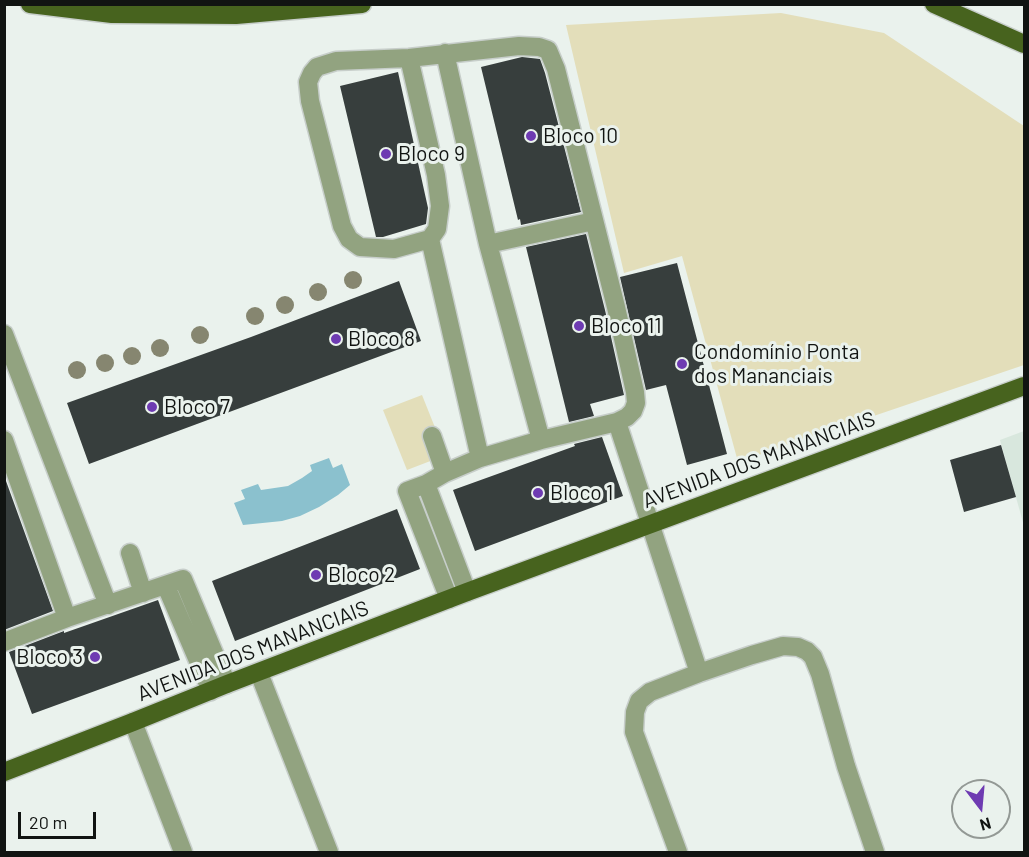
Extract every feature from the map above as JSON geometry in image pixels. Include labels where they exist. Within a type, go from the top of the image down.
[{"type":"main road","points":[[30,4],[112,14],[236,15],[362,4]]},
{"type":"main road","points":[[934,4],[1024,44]]},
{"type":"main road","name":"AVENIDA DOS MANANCIAIS","points":[[4,772],[467,592],[1024,386]]},
{"type":"street","points":[[409,58],[436,175],[440,206],[437,229],[430,239],[394,249],[360,247],[350,239],[339,216],[310,101],[308,82],[317,67],[336,61],[409,58],[519,46],[548,50],[556,69],[616,306],[636,403],[633,411],[617,423],[542,440],[480,458],[407,491],[449,599]]},
{"type":"street","points":[[445,53],[488,244],[542,440]]},
{"type":"street","points":[[488,244],[594,221]]},
{"type":"street","points":[[430,239],[480,458]]},
{"type":"street","points":[[4,334],[108,605]]},
{"type":"street","points":[[617,423],[699,673]]},
{"type":"street","points":[[432,436],[445,473]]},
{"type":"street","points":[[4,440],[67,618]]},
{"type":"street","points":[[426,484],[467,592]]},
{"type":"street","points":[[130,553],[143,593]]},
{"type":"street","points":[[4,642],[183,579],[219,687]]},
{"type":"street","points":[[166,586],[219,687]]},
{"type":"street","points":[[678,852],[634,732],[634,712],[639,701],[650,692],[699,673],[783,646],[798,647],[813,657],[874,852]]},
{"type":"street","points":[[259,673],[329,852]]},
{"type":"street","points":[[133,722],[183,852]]},
{"type":"shaded area","points":[[781,13],[884,33],[1024,126],[1024,365],[738,462],[682,256],[624,273],[566,25]]},
{"type":"shaded area","points":[[422,395],[446,455],[407,470],[383,410]]},
{"type":"shaded area","points":[[1024,431],[1024,526],[1000,440]]},
{"type":"water","points":[[329,458],[333,468],[342,464],[350,485],[338,495],[300,516],[282,521],[243,525],[234,503],[245,499],[241,490],[258,484],[261,490],[288,486],[312,471],[310,465]]},
{"type":"building","name":"Bloco 10","points":[[522,57],[540,59],[581,212],[521,225],[481,67]]},
{"type":"building","name":"Bloco 9","points":[[398,72],[428,208],[426,224],[376,237],[340,86]]},
{"type":"building","name":"Bloco 11","points":[[586,234],[624,395],[590,404],[594,416],[569,422],[526,247]]},
{"type":"building","name":"Condomínio Ponta dos Mananciais","points":[[677,263],[727,454],[687,465],[666,385],[646,390],[620,277]]},
{"type":"building","points":[[399,281],[421,341],[89,464],[67,403]]},
{"type":"building","name":"Bloco 1","points":[[602,437],[623,496],[475,551],[453,490],[575,446],[574,444]]},
{"type":"building","points":[[1001,445],[1016,497],[964,512],[950,460]]},
{"type":"building","points":[[6,481],[53,611],[4,630],[4,482]]},
{"type":"building","name":"Bloco 2","points":[[397,509],[420,569],[235,641],[212,581]]},
{"type":"building","name":"Bloco 3","points":[[158,600],[180,660],[32,714],[9,652]]},
{"type":"place","name":"Bloco 10","points":[[531,136]]},
{"type":"place","name":"Bloco 9","points":[[386,154]]},
{"type":"place","name":"Bloco 11","points":[[579,326]]},
{"type":"place","name":"Bloco 8","points":[[336,339]]},
{"type":"place","name":"Condomínio Ponta dos Mananciais","points":[[682,364]]},
{"type":"place","name":"Bloco 7","points":[[152,407]]},
{"type":"place","name":"Bloco 1","points":[[538,493]]},
{"type":"place","name":"Bloco 2","points":[[316,575]]},
{"type":"place","name":"Bloco 3","points":[[95,657]]}]
